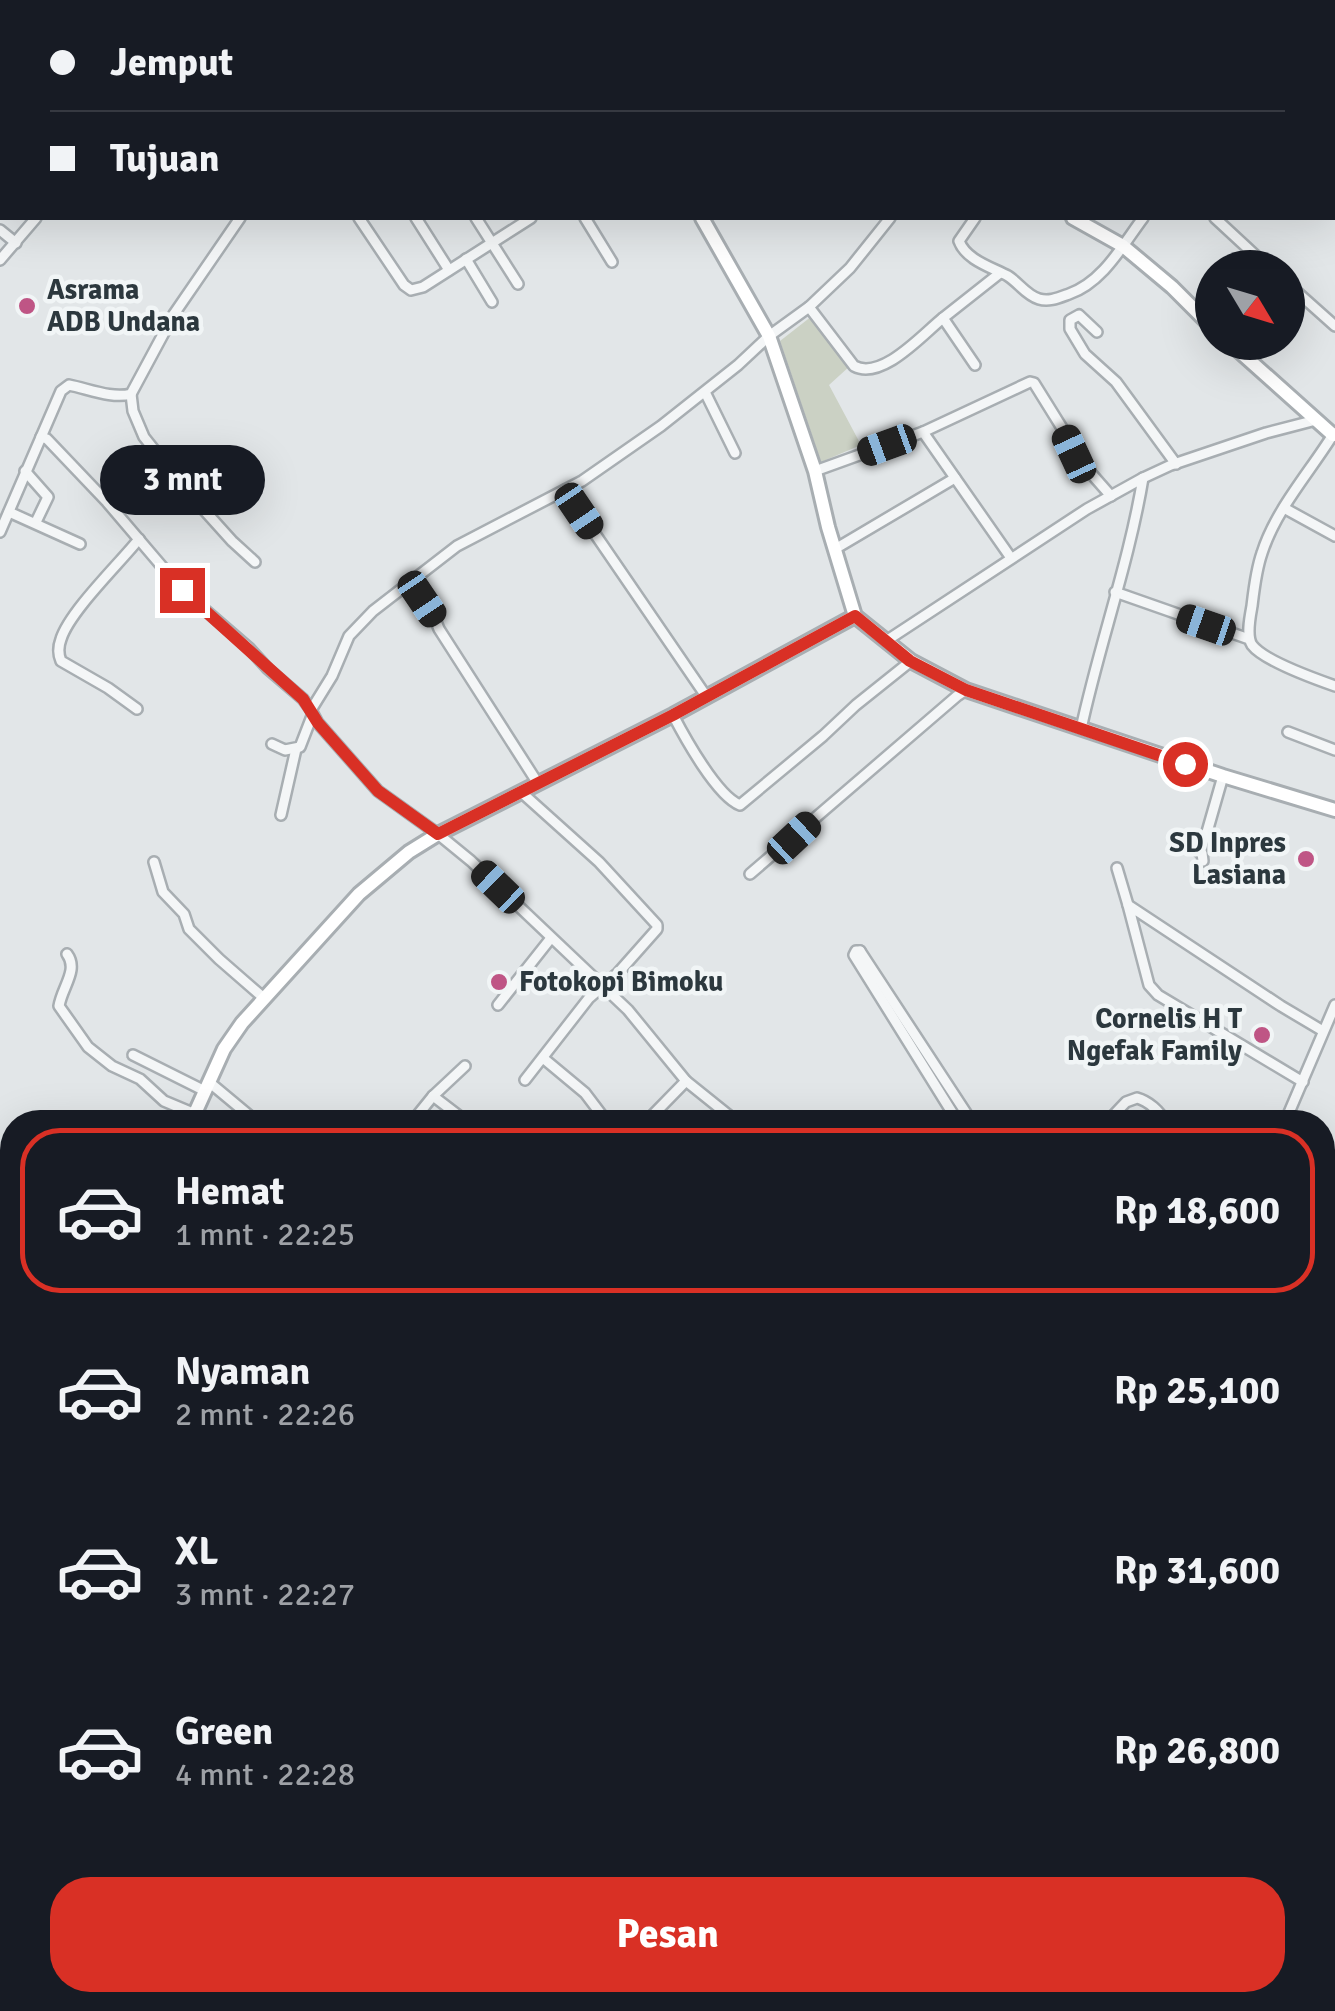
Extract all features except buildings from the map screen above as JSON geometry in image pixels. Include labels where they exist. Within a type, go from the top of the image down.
[{"type":"street","points":[[0,260],[34,220]]},
{"type":"street","points":[[239,220],[174,314],[131,394],[133,411],[144,437],[187,491],[255,562]]},
{"type":"street","points":[[361,220],[411,290],[423,287],[528,220]]},
{"type":"street","points":[[417,220],[450,270]]},
{"type":"street","points":[[477,220],[518,284]]},
{"type":"street","points":[[586,220],[612,262]]},
{"type":"street","points":[[703,220],[769,336],[815,471],[855,616],[910,661],[966,690],[1335,810]]},
{"type":"street","points":[[874,220],[883,227]]},
{"type":"street","points":[[272,744],[284,750],[300,747],[349,636],[361,622],[458,546],[582,480],[662,426],[769,336],[810,307],[850,268],[888,220]]},
{"type":"street","points":[[974,220],[959,244],[981,264],[1013,279],[1033,298],[1055,299],[1085,288],[1098,278],[1142,220]]},
{"type":"street","points":[[1077,220],[1123,246],[1195,309]]},
{"type":"street","points":[[1217,220],[1250,250]]},
{"type":"street","points":[[0,230],[16,242]]},
{"type":"street","points":[[466,260],[492,302]]},
{"type":"street","points":[[810,307],[854,366],[872,369],[900,354],[1000,272]]},
{"type":"street","points":[[1305,299],[1332,324]]},
{"type":"street","points":[[1332,324],[1335,309]]},
{"type":"street","points":[[1097,332],[1079,315],[1070,320],[1070,328],[1085,354],[1116,382],[1176,464]]},
{"type":"street","points":[[943,318],[975,365]]},
{"type":"street","points":[[1249,360],[1334,433],[1284,508],[1262,552],[1249,639]]},
{"type":"street","points":[[815,471],[923,432],[1030,382],[1062,428],[1074,454],[1112,496]]},
{"type":"street","points":[[0,532],[54,404],[65,387],[131,394]]},
{"type":"street","points":[[705,392],[736,453]]},
{"type":"street","points":[[886,641],[1142,478],[1316,420]]},
{"type":"street","points":[[923,432],[1012,558]]},
{"type":"street","points":[[41,437],[47,439],[182,590],[303,699],[378,791],[471,861],[628,1010],[686,1081],[722,1110]]},
{"type":"street","points":[[25,472],[48,496],[36,522]]},
{"type":"street","points":[[835,549],[956,478]]},
{"type":"street","points":[[1082,730],[1132,535],[1142,478]]},
{"type":"street","points":[[565,490],[706,696]]},
{"type":"street","points":[[1284,508],[1335,536]]},
{"type":"street","points":[[9,512],[80,544]]},
{"type":"street","points":[[137,709],[61,662],[58,655],[61,638],[72,620],[139,539]]},
{"type":"street","points":[[410,581],[536,782]]},
{"type":"street","points":[[1116,592],[1249,639],[1256,648],[1286,666],[1335,686]]},
{"type":"street","points":[[197,1110],[224,1049],[265,998],[370,884],[409,852],[855,616]]},
{"type":"street","points":[[673,715],[705,770],[728,798],[740,805],[910,661]]},
{"type":"street","points":[[750,874],[966,690]]},
{"type":"street","points":[[1288,732],[1335,750]]},
{"type":"street","points":[[280,814],[296,749]]},
{"type":"street","points":[[1202,861],[1199,852],[1222,776]]},
{"type":"street","points":[[520,791],[599,862],[658,925],[618,974],[589,998],[524,1080]]},
{"type":"street","points":[[154,862],[163,892],[184,914],[189,929],[265,998]]},
{"type":"street","points":[[1116,868],[1149,984],[1158,995],[1303,1082]]},
{"type":"street","points":[[1128,904],[1323,1031]]},
{"type":"street","points":[[498,1005],[551,938]]},
{"type":"street","points":[[950,1110],[858,963],[856,951],[862,952],[964,1110]]},
{"type":"street","points":[[66,954],[71,958],[72,968],[59,1006],[88,1047],[179,1110]]},
{"type":"street","points":[[1290,1110],[1335,1005]]},
{"type":"street","points":[[132,1055],[207,1087],[241,1110]]},
{"type":"street","points":[[543,1058],[585,1093],[598,1110]]},
{"type":"street","points":[[422,1110],[465,1066]]},
{"type":"street","points":[[658,1110],[686,1081]]},
{"type":"street","points":[[433,1096],[451,1110]]},
{"type":"street","points":[[1118,1110],[1136,1098],[1156,1110]]},
{"type":"shaded area","points":[[812,316],[851,365],[829,385],[861,445],[821,462],[780,341]]},
{"type":"place","name":"Asrama ADB Undana","points":[[27,306]]},
{"type":"place","name":"SD Inpres Lasiana","points":[[1306,859]]},
{"type":"place","name":"Fotokopi Bimoku","points":[[499,982]]},
{"type":"place","name":"Cornelis H T Ngefak Family","points":[[1262,1035]]},
{"type":"route","points":[[182,590],[303,699],[312,716],[378,791],[438,834],[673,715],[855,616],[910,661],[966,690],[1185,764]]}]
